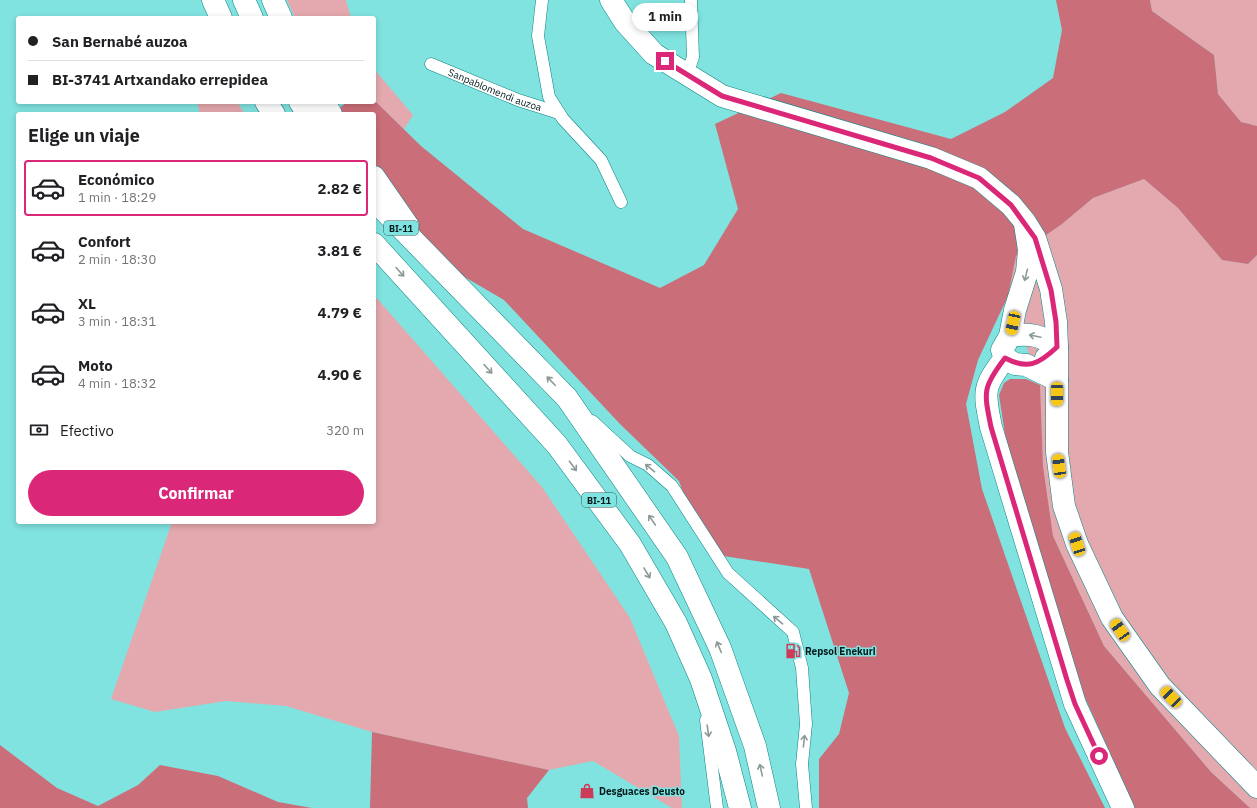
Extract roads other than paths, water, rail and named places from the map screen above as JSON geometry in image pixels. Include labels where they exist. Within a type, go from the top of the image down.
[{"type":"street","points":[[200,0],[212,16]]},
{"type":"street","points":[[213,0],[220,16]]},
{"type":"street","points":[[244,0],[251,16]]},
{"type":"street","points":[[273,0],[280,16]]},
{"type":"street","points":[[611,0],[625,22],[654,54],[722,96],[931,158],[979,178],[1011,205],[1025,222],[1035,238],[1051,290],[1056,322],[1057,347],[1057,452],[1064,506],[1077,544],[1112,618],[1160,686],[1257,787]]},
{"type":"street","points":[[376,180],[427,255]]},
{"type":"street","name":"BI-11","points":[[376,202],[567,398],[677,557],[720,648],[755,746],[769,808]]},
{"type":"street","points":[[1025,222],[1029,250],[1027,272],[1015,310],[1010,336],[1002,350],[1005,358],[1015,364],[1026,365],[1057,380]]},
{"type":"street","name":"BI-11","points":[[376,246],[557,445],[630,544],[676,623],[701,679],[725,750],[740,808]]},
{"type":"street","points":[[1010,336],[1023,334],[1036,335],[1048,340],[1057,347]]},
{"type":"street","points":[[1026,365],[1044,360],[1057,347]]},
{"type":"street","points":[[1005,358],[989,378],[986,392],[986,402],[991,427],[1073,698],[1123,808]]},
{"type":"lane","name":"Sanpablomendi auzoa","points":[[542,0],[538,36],[543,72],[549,98],[581,141],[601,160],[621,202]]},
{"type":"lane","points":[[686,75],[693,56],[692,0]]},
{"type":"lane","name":"Sanpablomendi auzoa","points":[[431,64],[518,100],[559,113]]},
{"type":"lane","points":[[567,398],[630,456],[648,465],[672,486],[728,573],[793,632],[802,668],[806,724],[802,764],[806,808]]},
{"type":"lane","points":[[701,679],[717,808]]},
{"type":"place","name":"Repsol Enekuri","points":[[793,651]]},
{"type":"place","name":"Desguaces Deusto","points":[[587,791]]}]
